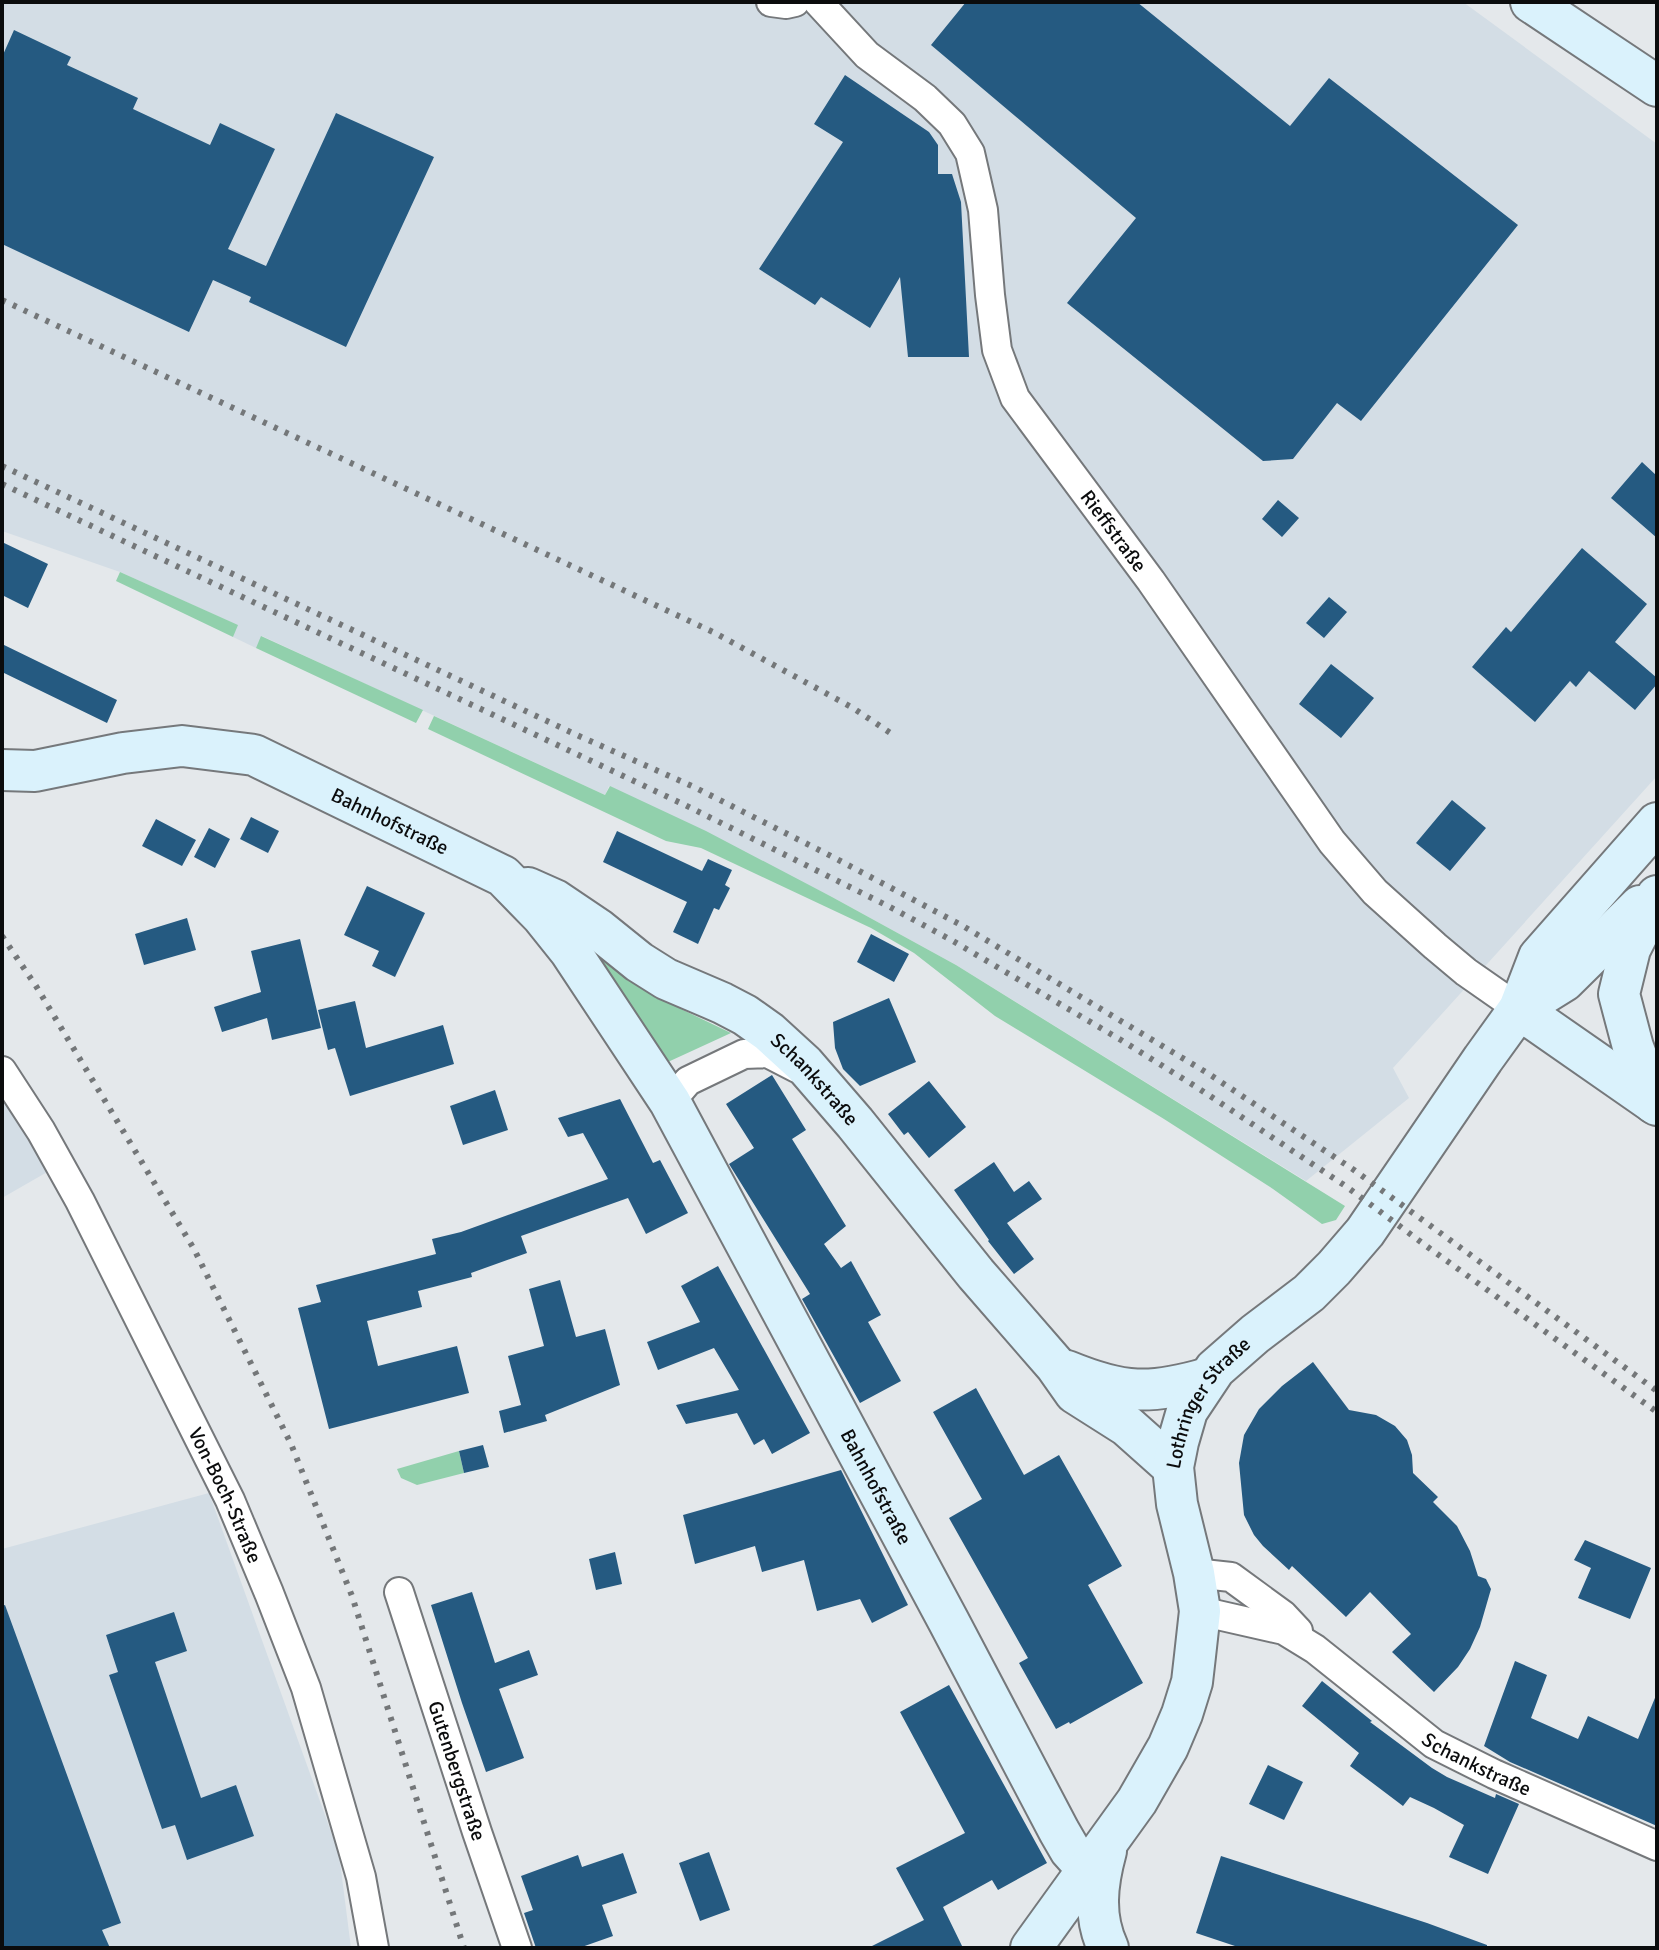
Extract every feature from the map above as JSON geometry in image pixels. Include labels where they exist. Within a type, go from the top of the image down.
[{"type":"street","points":[[771,2],[795,2]]},
{"type":"street","name":"Rieffstraße","points":[[818,2],[867,55],[925,98],[952,124],[970,153],[983,210],[997,350],[1015,398],[1151,581],[1332,842],[1375,892],[1435,946],[1519,1009]]},
{"type":"street","points":[[1531,2],[1657,86]]},
{"type":"street","name":"Bahnhofstraße","points":[[2,770],[35,771],[123,753],[182,746],[254,755],[503,876],[542,916],[570,951],[670,1102],[1059,1831],[1070,1850],[1098,1854]]},
{"type":"street","name":"Lothringer Straße","points":[[1098,1854],[1151,1778],[1168,1747],[1192,1682],[1200,1611],[1177,1504],[1173,1467],[1187,1411],[1208,1378],[1233,1352],[1309,1293],[1365,1232],[1519,1009],[1539,957],[1657,823]]},
{"type":"street","name":"Schankstraße","points":[[503,876],[555,900],[666,979],[722,1003],[769,1032],[804,1064],[832,1096],[1080,1397],[1127,1426],[1173,1467]]},
{"type":"street","name":"Lothringer Straße","points":[[1519,1009],[1564,981],[1657,889]]},
{"type":"street","points":[[1656,1104],[1633,1047],[1619,994],[1630,949],[1657,896]]},
{"type":"street","points":[[1519,1009],[1656,1104]]},
{"type":"street","points":[[670,1102],[688,1081],[744,1054],[768,1053],[799,1069],[832,1096]]},
{"type":"street","name":"Von-Boch-Straße","points":[[2,1071],[41,1131],[80,1201],[236,1513],[306,1688],[361,1877],[374,1948]]},
{"type":"street","name":"Schankstraße","points":[[1056,1366],[1094,1382],[1144,1390],[1176,1387],[1208,1378]]},
{"type":"street","name":"Schankstraße","points":[[1194,1573],[1231,1577],[1283,1615],[1315,1649]]},
{"type":"street","name":"Gutenbergstraße","points":[[399,1592],[517,1948]]},
{"type":"street","name":"Schankstraße","points":[[1200,1611],[1284,1630],[1315,1649],[1434,1744],[1657,1846]]},
{"type":"street","points":[[1031,1948],[1098,1854]]},
{"type":"street","points":[[1098,1854],[1097,1904],[1102,1935],[1108,1948]]},
{"type":"shaded area","points":[[2,2],[1463,2],[1657,144],[1657,776],[1393,1068],[1409,1098],[1306,1181],[956,965],[832,897],[609,786],[605,795],[262,636],[256,648],[233,637],[237,625],[120,572],[2,531]]},
{"type":"shaded area","points":[[2,1091],[49,1171],[2,1198]]},
{"type":"shaded area","points":[[209,1493],[339,1854],[351,1948],[2,1948],[2,1549]]},
{"type":"green space","points":[[120,572],[238,625],[233,637],[116,581]]},
{"type":"green space","points":[[261,636],[423,710],[416,723],[256,648]]},
{"type":"green space","points":[[434,716],[605,795],[610,786],[706,831],[832,897],[956,965],[1345,1206],[1336,1220],[1322,1224],[1164,1119],[995,1016],[914,953],[871,928],[701,848],[666,841],[428,729]]},
{"type":"green space","points":[[589,941],[645,986],[683,1010],[731,1033],[657,1067],[579,950]]},
{"type":"green space","points":[[459,1451],[464,1473],[417,1485],[401,1478],[397,1469]]},
{"type":"building","points":[[966,2],[1137,2],[1290,126],[1329,78],[1518,225],[1361,421],[1337,403],[1293,459],[1263,461],[1067,303],[1136,218],[931,45]]},
{"type":"building","points":[[14,30],[71,57],[67,65],[138,98],[133,109],[210,145],[220,123],[275,149],[228,249],[266,266],[336,113],[434,157],[346,347],[249,302],[251,297],[213,280],[189,332],[2,244],[2,57]]},
{"type":"building","points":[[845,75],[929,132],[938,145],[938,174],[952,174],[961,202],[969,357],[908,357],[900,277],[870,328],[821,297],[815,305],[759,269],[843,142],[814,124]]},
{"type":"building","points":[[1642,462],[1657,476],[1657,538],[1611,498]]},
{"type":"building","points":[[1278,500],[1299,518],[1282,537],[1262,519]]},
{"type":"building","points":[[2,542],[48,564],[28,608],[2,595]]},
{"type":"building","points":[[1582,548],[1647,604],[1615,642],[1657,678],[1657,684],[1635,710],[1589,671],[1576,687],[1570,681],[1535,722],[1472,667],[1506,627],[1511,632]]},
{"type":"building","points":[[1329,597],[1347,612],[1324,638],[1306,623]]},
{"type":"building","points":[[2,644],[117,700],[107,723],[2,672]]},
{"type":"building","points":[[1331,664],[1374,698],[1341,738],[1299,704]]},
{"type":"building","points":[[1452,800],[1486,828],[1450,871],[1416,843]]},
{"type":"building","points":[[251,817],[279,831],[268,853],[240,839]]},
{"type":"building","points":[[156,819],[196,840],[182,866],[142,846]]},
{"type":"building","points":[[209,828],[230,839],[215,868],[194,857]]},
{"type":"building","points":[[617,831],[702,871],[708,859],[732,870],[725,885],[730,888],[719,910],[714,908],[698,944],[673,932],[687,902],[603,862]]},
{"type":"building","points":[[367,886],[425,913],[395,977],[372,966],[379,951],[344,935]]},
{"type":"building","points":[[187,918],[196,950],[144,965],[135,934]]},
{"type":"building","points":[[871,934],[909,954],[894,982],[857,962]]},
{"type":"building","points":[[300,939],[321,1028],[272,1040],[267,1018],[222,1032],[214,1007],[261,992],[251,951]]},
{"type":"building","points":[[889,998],[916,1062],[860,1086],[843,1069],[835,1048],[833,1022]]},
{"type":"building","points":[[355,1001],[366,1048],[443,1025],[454,1064],[350,1096],[335,1048],[328,1050],[318,1010]]},
{"type":"building","points":[[772,1075],[806,1130],[792,1139],[846,1226],[824,1244],[841,1268],[851,1261],[881,1315],[868,1322],[901,1381],[860,1403],[802,1299],[810,1294],[729,1164],[754,1148],[726,1104]]},
{"type":"building","points":[[929,1081],[966,1127],[929,1158],[908,1132],[904,1135],[888,1114]]},
{"type":"building","points":[[495,1090],[508,1130],[463,1145],[450,1106]]},
{"type":"building","points":[[620,1099],[653,1163],[660,1160],[688,1213],[646,1234],[628,1198],[521,1236],[527,1253],[471,1273],[472,1277],[418,1291],[422,1307],[367,1321],[378,1366],[457,1346],[469,1393],[329,1429],[298,1308],[321,1302],[316,1285],[436,1254],[432,1239],[461,1232],[608,1179],[583,1133],[568,1137],[558,1118]]},
{"type":"building","points":[[994,1162],[1014,1192],[1029,1181],[1042,1199],[1007,1223],[1034,1259],[1014,1274],[954,1190]]},
{"type":"building","points":[[718,1266],[810,1433],[772,1454],[764,1439],[754,1445],[737,1413],[686,1424],[676,1405],[739,1390],[714,1348],[658,1370],[647,1342],[700,1322],[681,1286]]},
{"type":"building","points":[[560,1280],[576,1337],[605,1329],[620,1385],[545,1415],[547,1421],[504,1433],[499,1411],[521,1405],[508,1356],[544,1346],[529,1289]]},
{"type":"building","points":[[1313,1362],[1349,1410],[1376,1415],[1395,1426],[1407,1440],[1413,1473],[1438,1497],[1433,1502],[1457,1526],[1478,1576],[1486,1579],[1491,1589],[1470,1649],[1434,1692],[1392,1652],[1411,1634],[1370,1592],[1346,1617],[1292,1566],[1289,1570],[1263,1546],[1244,1515],[1239,1463],[1244,1435],[1259,1409]]},
{"type":"building","points":[[976,1388],[1024,1475],[1059,1455],[1122,1566],[1088,1585],[1143,1683],[1056,1729],[1019,1663],[1028,1658],[949,1518],[982,1499],[933,1412]]},
{"type":"building","points":[[483,1445],[489,1467],[464,1473],[459,1451]]},
{"type":"building","points":[[841,1470],[908,1605],[872,1623],[860,1599],[817,1611],[804,1560],[762,1572],[755,1546],[695,1564],[683,1515]]},
{"type":"building","points":[[1585,1540],[1651,1568],[1630,1619],[1578,1598],[1591,1568],[1574,1560]]},
{"type":"building","points":[[615,1552],[622,1584],[596,1590],[589,1559]]},
{"type":"building","points":[[472,1592],[495,1663],[529,1650],[538,1675],[499,1689],[524,1758],[486,1772],[431,1605]]},
{"type":"building","points":[[5,1605],[121,1923],[102,1930],[110,1948],[2,1948],[2,1606]]},
{"type":"building","points":[[174,1612],[187,1651],[155,1662],[201,1798],[236,1785],[254,1836],[187,1860],[175,1825],[162,1829],[109,1675],[118,1672],[106,1635]]},
{"type":"building","points":[[1515,1661],[1547,1675],[1531,1718],[1578,1739],[1588,1716],[1638,1739],[1657,1693],[1657,1826],[1510,1762],[1484,1746]]},
{"type":"building","points":[[1322,1681],[1432,1768],[1495,1798],[1496,1794],[1519,1804],[1488,1874],[1449,1857],[1464,1825],[1410,1797],[1403,1806],[1350,1766],[1359,1753],[1302,1706]]},
{"type":"building","points":[[949,1685],[1047,1863],[998,1890],[992,1880],[943,1907],[963,1948],[868,1948],[924,1920],[896,1868],[965,1833],[900,1712]]},
{"type":"building","points":[[1268,1765],[1303,1782],[1284,1820],[1249,1804]]},
{"type":"building","points":[[709,1852],[730,1910],[700,1921],[679,1863]]},
{"type":"building","points":[[623,1853],[637,1893],[602,1905],[613,1936],[579,1948],[536,1948],[524,1913],[533,1910],[521,1876],[578,1855],[582,1867]]},
{"type":"building","points":[[1221,1856],[1427,1923],[1487,1945],[1487,1948],[1241,1948],[1196,1933]]},
{"type":"railway","points":[[2,300],[713,632],[853,708],[892,734]]},
{"type":"railway","points":[[2,466],[692,786],[963,926],[1209,1074],[1354,1170],[1657,1391]]},
{"type":"railway","points":[[2,484],[685,805],[953,941],[1198,1088],[1347,1187],[1657,1412]]},
{"type":"railway","points":[[2,936],[36,986],[194,1249],[291,1444],[352,1596],[464,1948]]}]
